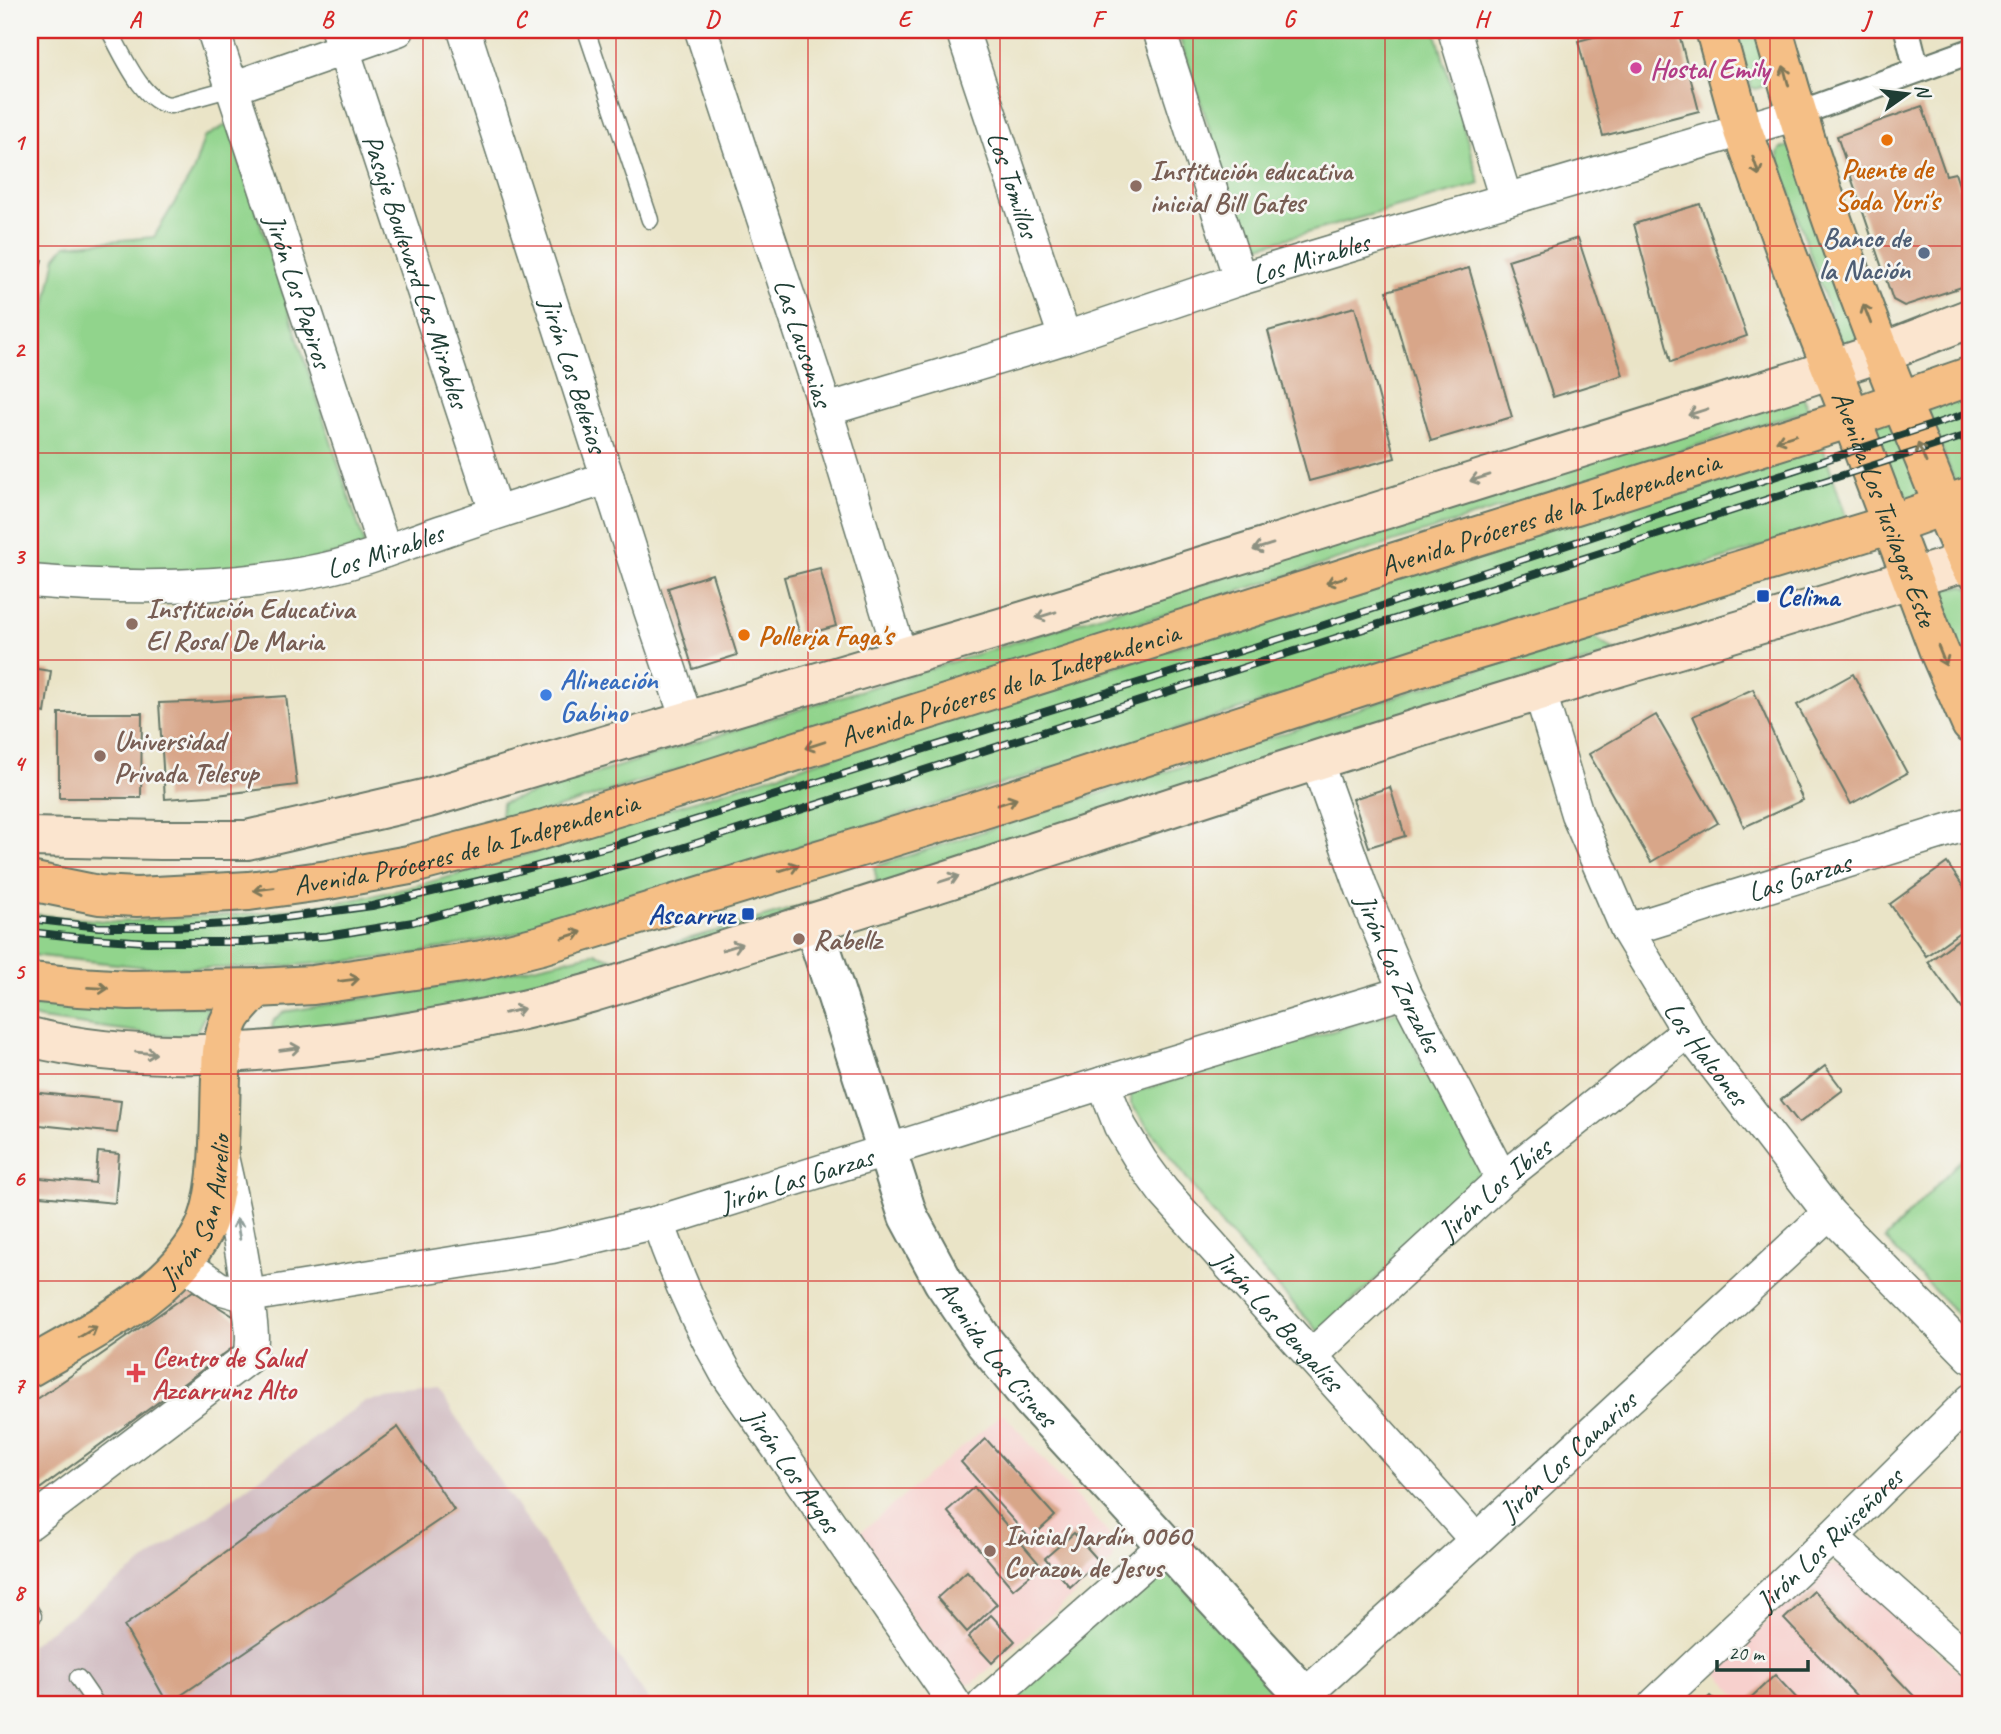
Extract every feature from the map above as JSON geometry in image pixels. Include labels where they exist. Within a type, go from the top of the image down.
[{"type":"main road","name":"Avenida Los Tusilagos Este","points":[[1715,30],[1743,131],[1792,269],[1940,650],[1969,713]]},
{"type":"main road","name":"Avenida Los Tusilagos Este","points":[[1773,30],[1833,224],[1900,401],[1958,501],[1970,563]]},
{"type":"main road","name":"Avenida Próceres de la Independencia","points":[[30,837],[247,839],[428,798],[1063,610],[1833,369],[1971,318]]},
{"type":"main road","name":"Avenida Próceres de la Independencia","points":[[30,881],[99,895],[136,898],[250,891],[409,865],[715,777],[1852,418],[1971,376]]},
{"type":"main road","points":[[30,982],[129,990],[257,988],[313,985],[482,960],[541,945],[971,813],[1418,668],[1892,524],[1958,501]]},
{"type":"main road","points":[[30,1037],[151,1054],[262,1052],[453,1025],[520,1010],[587,993],[813,923],[1539,690],[1970,563]]},
{"type":"main road","points":[[30,865],[159,856],[247,839]]},
{"type":"main road","name":"Jirón San Aurelio","points":[[30,1367],[131,1307],[157,1288],[182,1262],[204,1230],[215,1192],[222,1053],[232,1017],[257,988]]},
{"type":"street","name":"Jirón Los Papiros","points":[[213,30],[385,551]]},
{"type":"street","points":[[232,88],[340,39],[398,30]]},
{"type":"street","name":"Jirón Los Beleños","points":[[464,30],[687,720]]},
{"type":"street","name":"Las Lausonias","points":[[701,30],[826,410],[901,657]]},
{"type":"street","name":"Los Tomillos","points":[[962,30],[1065,338]]},
{"type":"street","points":[[1158,30],[1240,279]]},
{"type":"street","points":[[1454,30],[1506,200]]},
{"type":"street","points":[[1907,30],[1917,70]]},
{"type":"street","name":"Pasaje Boulevard Los Mirables","points":[[340,39],[496,512]]},
{"type":"street","points":[[1797,114],[1971,51]]},
{"type":"street","name":"Los Mirables","points":[[826,410],[1065,338],[1240,279],[1797,114]]},
{"type":"street","name":"Los Mirables","points":[[30,581],[88,586],[167,586],[246,581],[321,570],[608,478]]},
{"type":"street","name":"Los Halcones","points":[[1539,690],[1577,814],[1628,930],[1688,1031],[1829,1213],[1971,1357]]},
{"type":"street","name":"Jirón Los Zorzales","points":[[1316,760],[1362,890],[1405,992],[1502,1179]]},
{"type":"street","name":"Las Garzas","points":[[1628,930],[1971,823]]},
{"type":"street","name":"Avenida Los Cisnes","points":[[813,923],[908,1216],[943,1281],[985,1343],[1032,1400],[1308,1700]]},
{"type":"street","name":"Jirón Las Garzas","points":[[182,1262],[219,1288],[248,1296],[552,1247],[658,1222],[1405,992]]},
{"type":"street","name":"Jirón Los Ibíes","points":[[1311,1356],[1502,1179],[1688,1031]]},
{"type":"street","name":"Jirón Los Bengalíes","points":[[1103,1083],[1120,1126],[1140,1161],[1205,1238],[1476,1540]]},
{"type":"street","points":[[30,1523],[246,1361],[253,1336],[248,1296],[236,1222],[218,1140]]},
{"type":"street","name":"Jirón Los Canarios","points":[[1308,1700],[1476,1540],[1829,1213]]},
{"type":"street","name":"Jirón Los Argos","points":[[658,1222],[695,1316],[726,1373],[955,1704]]},
{"type":"street","name":"Jirón Los Ruiseñores","points":[[1655,1704],[1832,1537],[1971,1400]]},
{"type":"street","points":[[1832,1537],[1971,1662]]},
{"type":"street","points":[[984,1704],[1164,1543]]},
{"type":"lane","points":[[109,30],[144,90],[161,104],[170,105],[232,88]]},
{"type":"lane","points":[[586,30],[650,219]]},
{"type":"lane","points":[[78,1678],[96,1704]]},
{"type":"shaded area","points":[[439,1392],[651,1704],[30,1704],[30,1645],[364,1402]]},
{"type":"shaded area","name":"Inicial Jardín 0060 Corazon de Jesus","points":[[1003,1413],[1114,1540],[1113,1561],[973,1683],[955,1684],[857,1535]]},
{"type":"shaded area","points":[[1822,1565],[1842,1565],[1971,1682],[1971,1704],[1746,1704],[1717,1673]]},
{"type":"green space","points":[[1177,30],[1435,30],[1480,184],[1249,249]]},
{"type":"green space","points":[[1736,30],[1766,30],[1772,83],[1756,89],[1751,87]]},
{"type":"green space","points":[[228,124],[365,546],[300,563],[146,574],[30,567],[30,385],[56,257],[66,245],[154,237],[193,172],[204,138]]},
{"type":"green space","points":[[1792,145],[1863,337],[1846,345],[1841,344],[1834,325],[1779,161],[1780,149]]},
{"type":"green space","points":[[1971,393],[1971,480],[1956,485],[1927,410]]},
{"type":"green space","points":[[1803,395],[1808,410],[501,826],[481,831],[441,834],[501,817],[502,803]]},
{"type":"green space","points":[[1887,417],[1925,493],[1909,498],[1894,486],[1875,433],[1877,421]]},
{"type":"green space","points":[[1821,441],[1847,520],[537,929],[404,956],[264,968],[155,968],[30,955],[30,914],[117,922],[261,913],[352,900],[500,863]]},
{"type":"green space","points":[[1963,586],[1971,589],[1971,688],[1937,593]]},
{"type":"green space","points":[[1588,634],[1616,652],[626,969],[470,1008],[276,1033],[272,1026],[274,1020],[284,1012],[483,978],[596,953],[616,960],[822,900],[877,881],[874,867]]},
{"type":"green space","points":[[30,1000],[209,1007],[194,1037],[189,1039],[41,1019],[30,1016]]},
{"type":"green space","points":[[1401,1010],[1420,1060],[1486,1178],[1319,1332],[1224,1228],[1131,1104],[1131,1093]]},
{"type":"green space","points":[[1971,1149],[1971,1329],[1885,1239]]},
{"type":"green space","points":[[1163,1563],[1285,1704],[1003,1704]]},
{"type":"building","points":[[1620,30],[1678,30],[1699,111],[1603,136],[1578,41]]},
{"type":"building","name":"Banco de la Nación","points":[[1922,106],[1946,175],[1955,173],[1971,222],[1971,284],[1904,306],[1893,300],[1837,136]]},
{"type":"building","points":[[1700,204],[1747,336],[1671,362],[1634,224]]},
{"type":"building","points":[[1578,238],[1623,375],[1553,397],[1508,260]]},
{"type":"building","points":[[30,257],[42,260],[31,302],[30,302]]},
{"type":"building","points":[[1469,268],[1512,417],[1431,441],[1387,291]]},
{"type":"building","points":[[1355,307],[1395,458],[1309,481],[1268,331]]},
{"type":"building","points":[[820,568],[836,626],[800,636],[784,577]]},
{"type":"building","points":[[712,574],[737,655],[693,669],[668,588]]},
{"type":"building","points":[[30,668],[51,671],[45,713],[30,709]]},
{"type":"building","points":[[1853,674],[1907,773],[1851,804],[1797,705]]},
{"type":"building","points":[[1753,689],[1803,800],[1744,827],[1693,716]]},
{"type":"building","points":[[286,696],[297,785],[165,799],[159,703]]},
{"type":"building","name":"Universidad Privada Telesup","points":[[59,713],[142,713],[141,798],[59,798]]},
{"type":"building","points":[[1656,715],[1718,823],[1651,862],[1589,754]]},
{"type":"building","points":[[1390,787],[1405,836],[1369,847],[1353,799]]},
{"type":"building","points":[[1947,863],[1971,898],[1971,924],[1926,956],[1890,904]]},
{"type":"building","points":[[1971,930],[1971,1021],[1928,962]]},
{"type":"building","points":[[1825,1066],[1843,1090],[1799,1123],[1781,1100]]},
{"type":"building","points":[[30,1092],[121,1101],[117,1133],[30,1124]]},
{"type":"building","points":[[98,1152],[119,1154],[115,1203],[30,1195],[30,1177],[95,1183]]},
{"type":"building","name":"Centro de Salud Azcarrunz Alto","points":[[193,1291],[241,1321],[239,1343],[30,1496],[30,1404]]},
{"type":"building","points":[[398,1427],[454,1510],[168,1704],[124,1626]]},
{"type":"building","points":[[986,1439],[1055,1516],[1030,1539],[961,1462]]},
{"type":"building","points":[[974,1487],[1041,1566],[1013,1589],[947,1511]]},
{"type":"building","points":[[1074,1533],[1099,1561],[1070,1587],[1045,1558]]},
{"type":"building","points":[[967,1571],[997,1604],[967,1632],[937,1598]]},
{"type":"building","points":[[1814,1591],[1914,1696],[1906,1704],[1864,1704],[1784,1619]]},
{"type":"building","points":[[991,1615],[1015,1641],[992,1663],[968,1637]]},
{"type":"building","points":[[1775,1675],[1802,1704],[1745,1703]]},
{"type":"building","points":[[1710,1696],[1718,1704],[1701,1704]]},
{"type":"railway","points":[[30,919],[99,927],[245,923],[372,906],[508,874],[621,843],[1315,628],[1971,412]]},
{"type":"railway","points":[[30,932],[147,942],[243,942],[327,936],[413,922],[644,860],[1971,434]]},
{"type":"place","name":"Hostal Emily","points":[[1636,68]]},
{"type":"place","name":"Puente de Soda Yuri's","points":[[1887,140]]},
{"type":"place","name":"Institución educativa inicial Bill Gates","points":[[1136,186]]},
{"type":"place","name":"Banco de la Nación","points":[[1924,253]]},
{"type":"place","name":"Celima","points":[[1763,596]]},
{"type":"place","name":"Institución Educativa El Rosal De Maria","points":[[132,624]]},
{"type":"place","name":"Pollerįa Faga's","points":[[744,635]]},
{"type":"place","name":"Alineación Gabino","points":[[546,695]]},
{"type":"place","name":"Universidad Privada Telesup","points":[[100,756]]},
{"type":"place","name":"Ascarruz","points":[[748,914]]},
{"type":"place","name":"Rabellz","points":[[799,939]]},
{"type":"place","name":"Centro de Salud Azcarrunz Alto","points":[[136,1373]]},
{"type":"place","name":"Inicial Jardín 0060 Corazon de Jesus","points":[[990,1551]]}]
